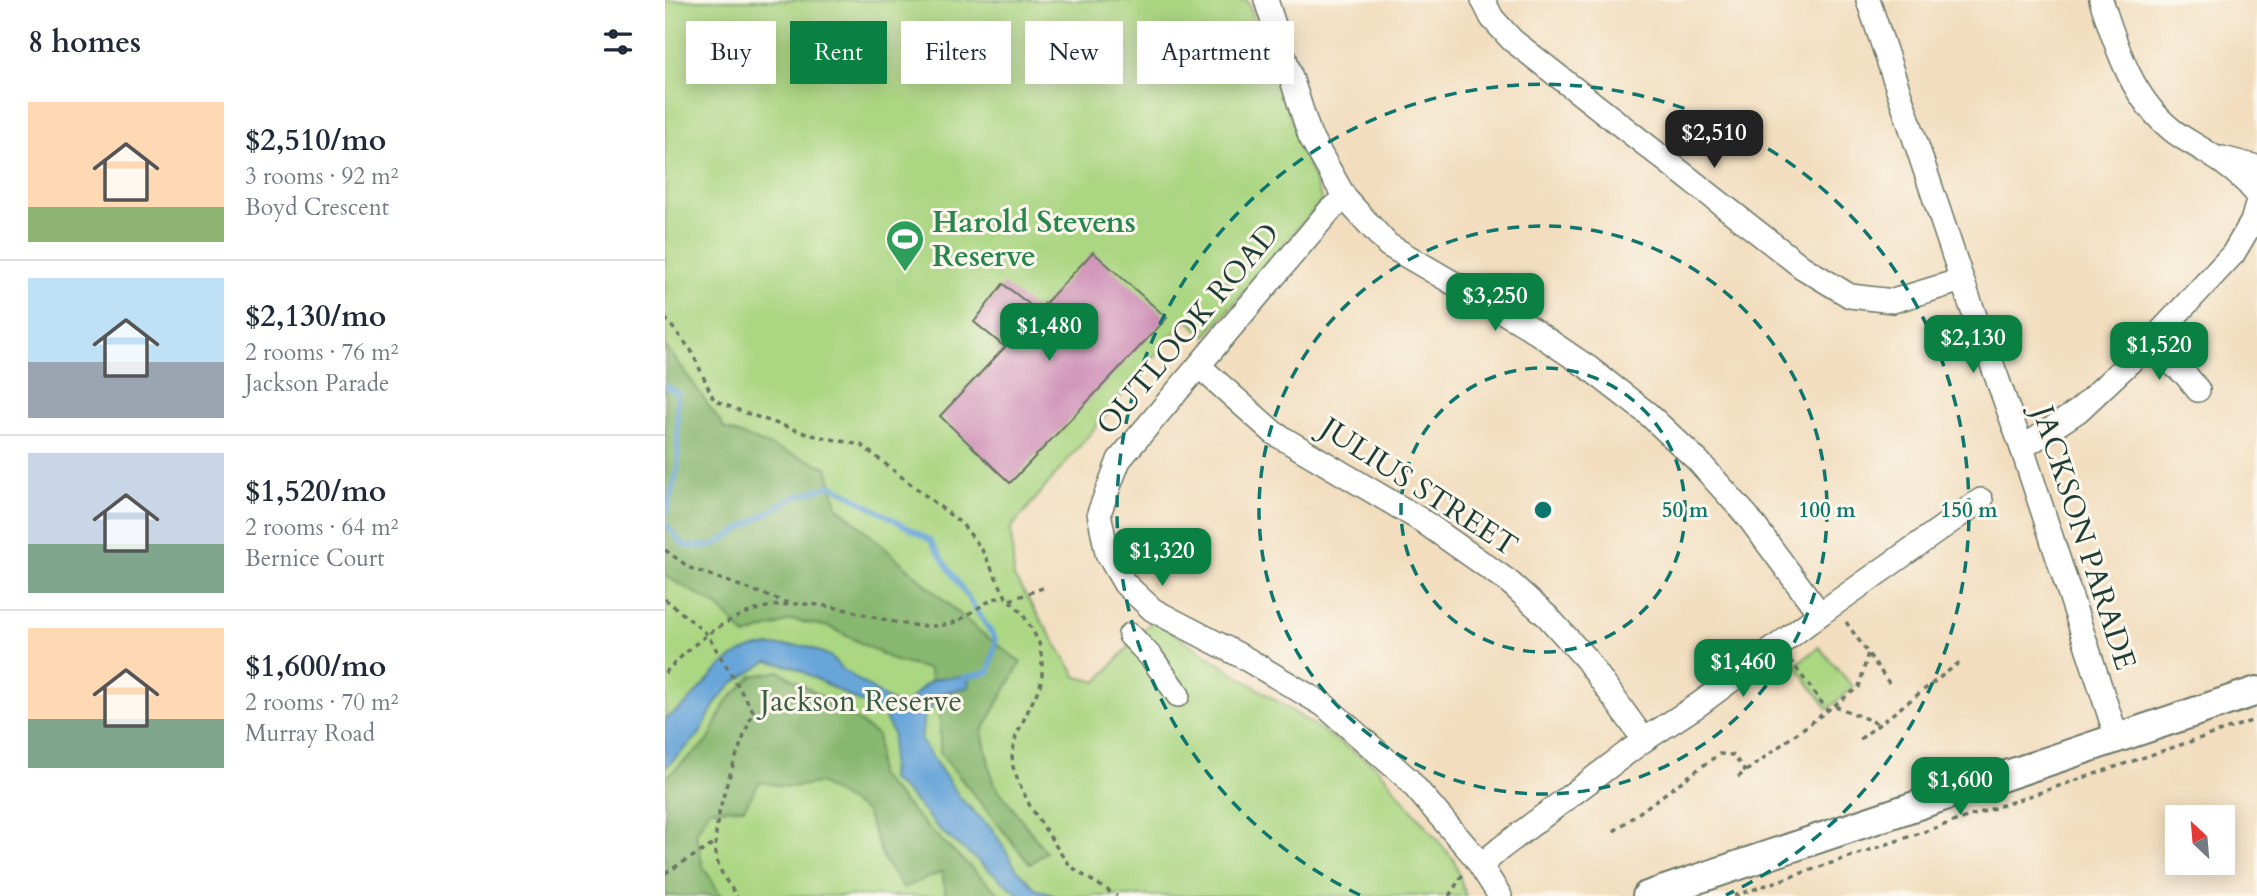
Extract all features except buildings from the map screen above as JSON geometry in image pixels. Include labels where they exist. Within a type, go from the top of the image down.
[{"type":"main road","points":[[1647,896],[2257,691]]},
{"type":"street","points":[[1266,0],[1310,135],[1345,198],[1388,245],[1527,326],[1589,368],[1647,413],[1698,461],[1827,609]]},
{"type":"street","points":[[1483,0],[1492,18],[1512,40],[1802,267],[1850,296],[1893,301],[1962,280]]},
{"type":"street","name":"JACKSON PARADE","points":[[1867,0],[2022,448],[2117,738]]},
{"type":"street","points":[[2101,0],[2121,61],[2137,91],[2155,115],[2173,131],[2233,170],[2257,194]]},
{"type":"street","points":[[2213,155],[2257,166]]},
{"type":"street","name":"OUTLOOK ROAD","points":[[1345,198],[1330,210],[1119,460],[1099,513],[1107,553],[1125,584],[1153,610],[1243,657],[1324,705],[1408,779],[1484,870],[1500,896]]},
{"type":"street","points":[[2233,254],[2252,222],[2257,204]]},
{"type":"street","points":[[2022,448],[2078,411],[2148,345],[2233,254],[2257,237]]},
{"type":"street","points":[[2148,345],[2185,374],[2198,390]]},
{"type":"street","name":"JULIUS STREET","points":[[1199,366],[1274,433],[1421,520],[1509,582],[1548,617],[1586,659],[1644,740]]},
{"type":"street","points":[[1484,870],[1501,848],[1644,740],[1698,705],[1980,500]]},
{"type":"street","points":[[1130,635],[1152,658],[1178,695]]},
{"type":"street","name":"OUTLOOK ROAD","points":[[1484,870],[1517,896]]},
{"type":"path","points":[[665,318],[691,350],[714,400],[807,434],[861,445],[961,524],[981,548],[1008,598],[1022,613],[1039,643],[1042,677],[1016,736],[1011,755],[1013,767],[1030,806],[1065,860],[1078,872],[1117,896]]},
{"type":"path","points":[[665,550],[690,568],[790,604]]},
{"type":"path","points":[[665,673],[707,634],[748,611],[790,604],[843,609],[919,626],[941,625],[961,619],[998,597],[1008,598],[1045,587]]},
{"type":"path","points":[[665,599],[707,634],[753,711],[721,800],[715,844],[717,863],[737,896]]},
{"type":"path","points":[[1827,609],[1868,653],[1889,683]]},
{"type":"path","points":[[1779,645],[1828,711]]},
{"type":"path","points":[[1738,777],[1859,687],[1868,653]]},
{"type":"path","points":[[1860,738],[1960,662]]},
{"type":"path","points":[[1835,706],[1879,724]]},
{"type":"path","points":[[1734,896],[2257,719]]},
{"type":"path","points":[[1614,831],[1719,754],[1733,755],[1746,772]]},
{"type":"path","points":[[665,873],[715,844]]},
{"type":"green space","name":"Jackson Reserve","points":[[665,0],[1247,0],[1255,21],[1137,21],[1137,84],[1278,84],[1322,201],[1206,336],[1186,319],[1011,528],[1014,577],[1077,677],[1097,682],[1153,620],[1376,766],[1454,860],[1466,896],[665,896]]},
{"type":"green space","points":[[665,346],[725,429],[827,467],[837,506],[978,630],[1021,662],[982,732],[993,782],[1046,852],[1030,864],[940,753],[940,722],[929,669],[895,661],[830,627],[792,620],[745,636],[718,606],[665,576]]},
{"type":"green space","points":[[1819,647],[1853,687],[1828,709],[1795,665]]},
{"type":"green space","points":[[779,671],[841,708],[878,736],[878,775],[928,828],[1002,896],[946,896],[942,872],[903,888],[884,860],[866,812],[819,783],[789,787],[760,782],[744,808],[710,809],[696,833],[703,866],[721,896],[665,896],[665,778],[709,740],[725,703],[752,676]]},
{"type":"water","points":[[807,646],[830,656],[842,669],[901,708],[935,679],[968,677],[969,687],[941,693],[924,717],[921,741],[961,799],[993,830],[1016,868],[1036,889],[1055,896],[1021,896],[941,831],[910,796],[890,779],[893,734],[883,714],[794,667],[768,661],[732,684],[716,702],[699,735],[665,768],[665,719],[687,703],[727,661],[758,647]]},
{"type":"waterway","points":[[665,386],[677,392],[678,466],[665,518]]},
{"type":"waterway","points":[[665,523],[684,546],[713,546],[790,499],[832,485],[930,540],[996,640],[989,672],[962,678]]},
{"type":"place","name":"Harold Stevens Reserve","points":[[905,273]]}]
